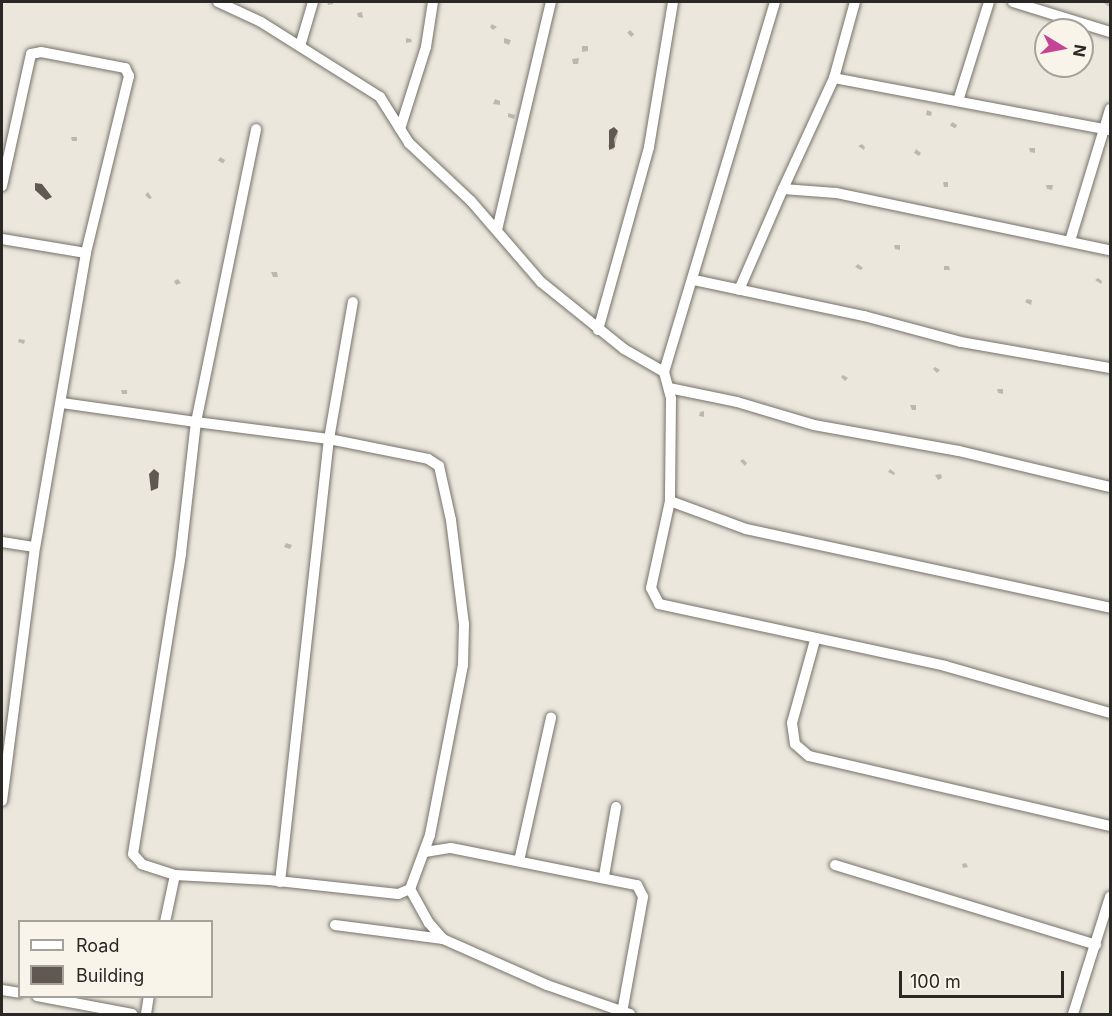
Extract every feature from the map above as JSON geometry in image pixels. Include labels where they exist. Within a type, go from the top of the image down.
[{"type":"street","points":[[218,2],[300,46],[380,97],[400,129],[497,231],[541,282],[598,330],[664,372]]},
{"type":"street","points":[[300,46],[313,2]]},
{"type":"street","points":[[400,129],[426,47],[434,2]]},
{"type":"street","points":[[497,231],[551,2]]},
{"type":"street","points":[[598,330],[649,147],[673,2]]},
{"type":"street","points":[[776,2],[694,280],[664,372],[669,388],[670,501],[651,588],[654,601],[665,608],[978,674],[1110,713]]},
{"type":"street","points":[[739,290],[834,78],[855,2]]},
{"type":"street","points":[[958,101],[989,2]]},
{"type":"street","points":[[1013,2],[1110,32]]},
{"type":"street","points":[[2,186],[32,54],[41,52],[125,68],[129,76],[86,253],[62,404],[35,547],[2,801]]},
{"type":"street","points":[[834,78],[1107,129]]},
{"type":"street","points":[[1070,241],[1107,129],[1110,109]]},
{"type":"street","points":[[62,404],[196,422],[329,439],[428,459],[441,471],[451,520],[465,648],[448,748],[425,852],[411,889],[398,894],[280,882],[175,875],[142,864],[133,854],[132,843],[181,553],[196,422],[256,129]]},
{"type":"street","points":[[783,189],[836,193],[1110,250]]},
{"type":"street","points":[[2,239],[86,253]]},
{"type":"street","points":[[694,280],[864,315],[972,344],[1110,368]]},
{"type":"street","points":[[280,882],[329,439],[353,303]]},
{"type":"street","points":[[669,388],[737,402],[814,425],[959,451],[1110,487]]},
{"type":"street","points":[[670,501],[746,529],[1110,608]]},
{"type":"street","points":[[2,542],[35,547]]},
{"type":"street","points":[[815,640],[792,723],[795,744],[809,756],[1110,826]]},
{"type":"street","points":[[519,861],[551,717]]},
{"type":"street","points":[[604,876],[616,807]]},
{"type":"street","points":[[335,924],[443,939],[547,985],[626,1013],[642,891],[632,882],[451,848],[425,852]]},
{"type":"street","points":[[835,865],[1096,945]]},
{"type":"street","points":[[165,920],[175,875]]},
{"type":"street","points":[[411,889],[429,923],[443,939]]},
{"type":"street","points":[[1073,1014],[1110,897]]},
{"type":"street","points":[[2,990],[18,993]]},
{"type":"street","points":[[48,998],[132,1014]]},
{"type":"street","points":[[146,1014],[149,998]]},
{"type":"building","points":[[614,127],[618,131],[614,139],[615,147],[609,150],[609,130]]},
{"type":"building","points":[[35,183],[42,184],[52,197],[46,200],[35,190]]},
{"type":"building","points":[[154,469],[159,473],[158,488],[151,491],[149,474]]}]
